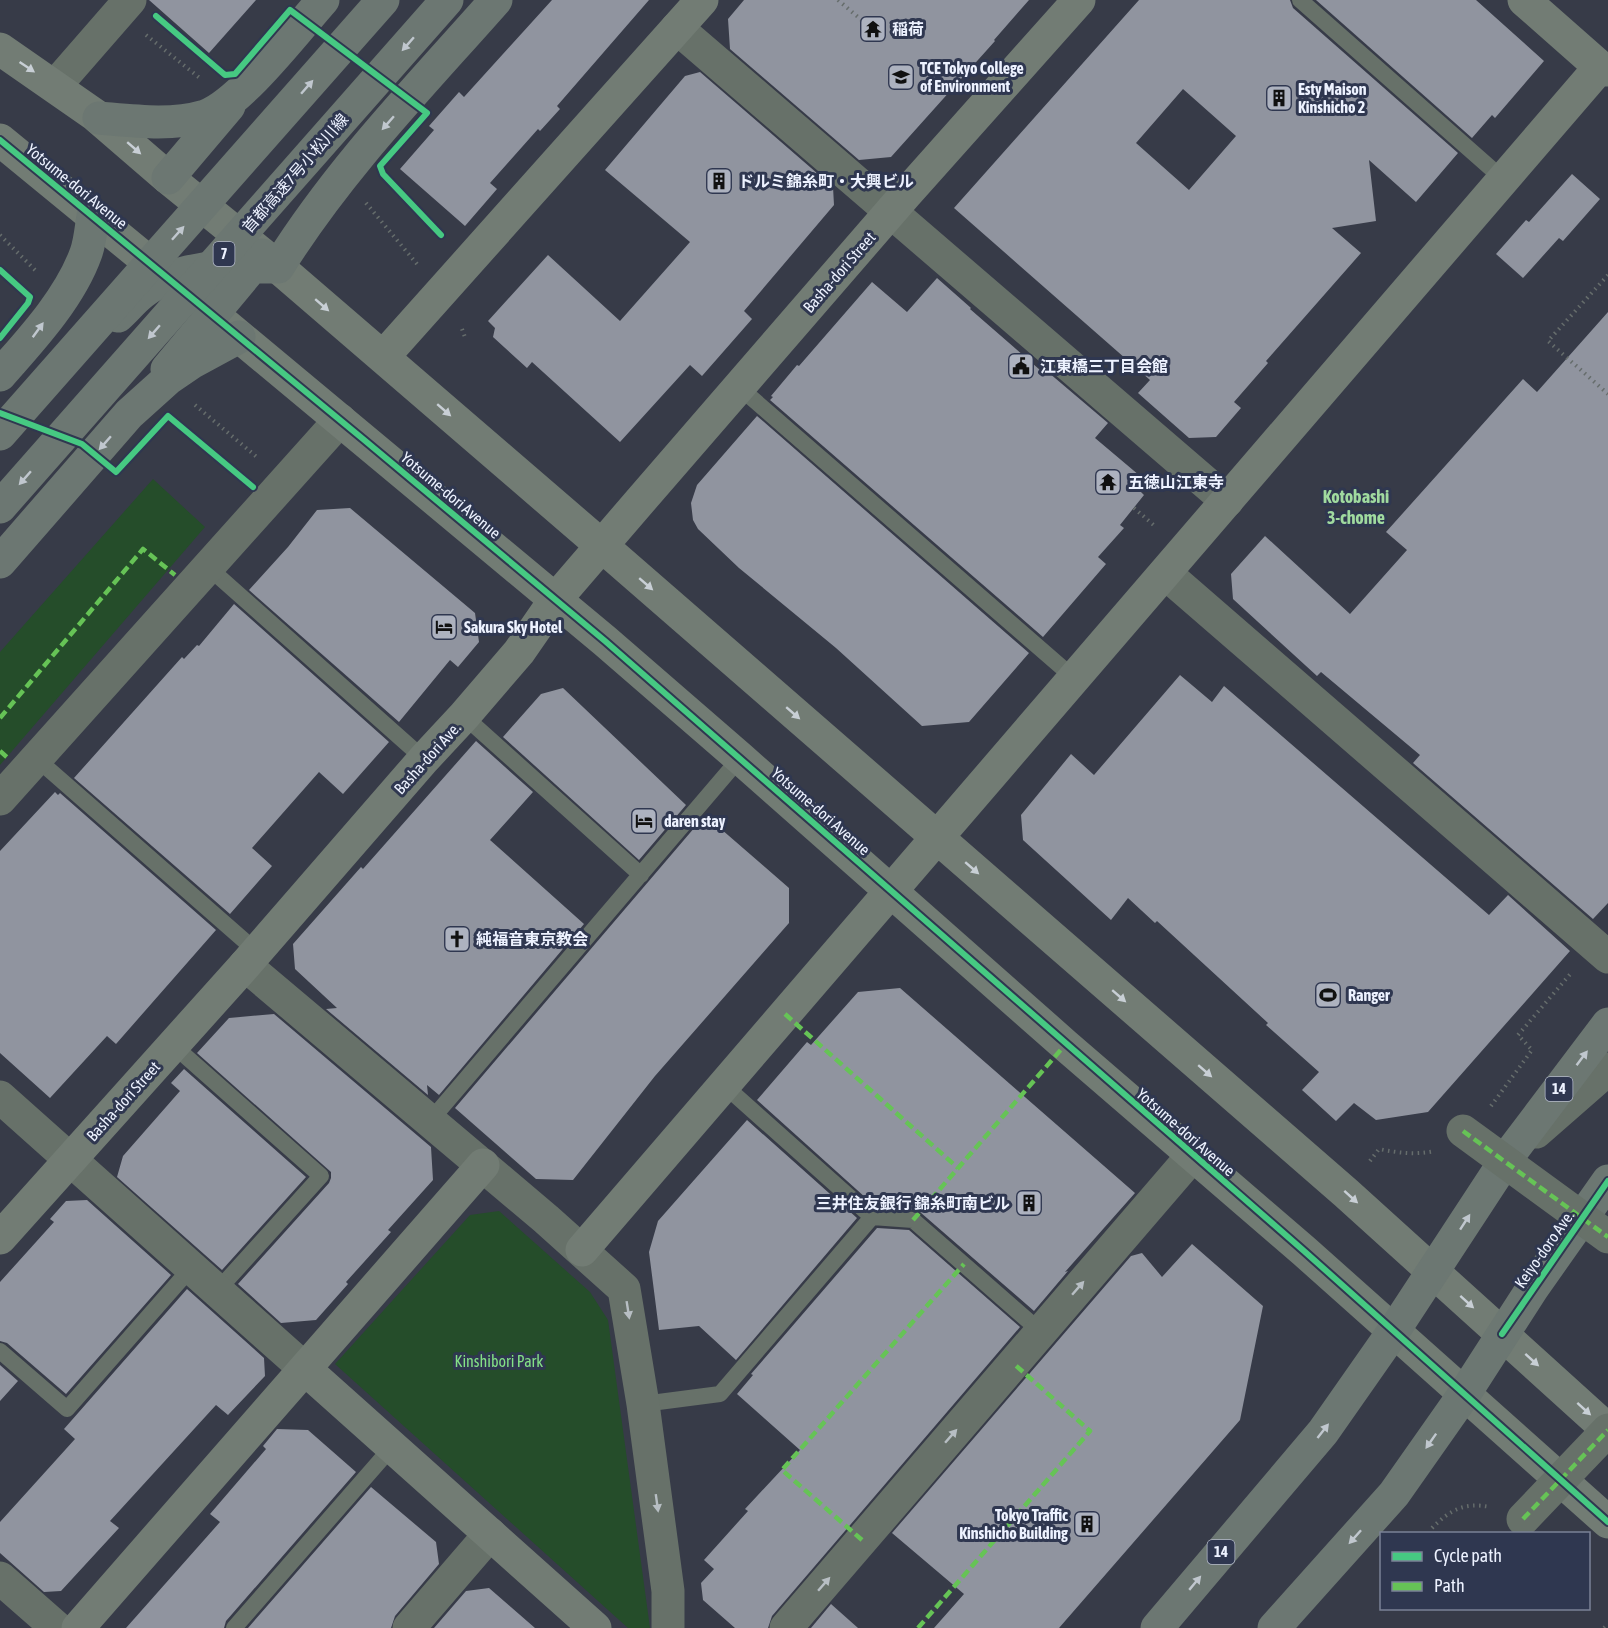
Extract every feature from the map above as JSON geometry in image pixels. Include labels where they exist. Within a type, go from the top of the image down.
[{"type":"highway","points":[[168,178],[323,0]]},
{"type":"highway","points":[[0,434],[383,0]]},
{"type":"highway","name":"首都高速7号小松川線","points":[[0,507],[447,0]]},
{"type":"highway","points":[[0,562],[213,315],[317,208],[346,171],[496,0]]},
{"type":"highway","points":[[99,118],[149,122],[180,121],[207,115],[239,94]]},
{"type":"highway","points":[[0,375],[33,337],[74,281],[86,252],[93,216]]},
{"type":"highway","points":[[0,451],[103,330],[142,293],[183,272],[264,263]]},
{"type":"highway","points":[[129,414],[191,363],[239,337]]},
{"type":"highway","name":"14","points":[[1157,1628],[1323,1432],[1393,1332],[1509,1155],[1608,1024]]},
{"type":"highway","name":"Keiyo-doro Ave.","points":[[1274,1628],[1394,1494],[1608,1181]]},
{"type":"street","points":[[54,86],[130,0]]},
{"type":"street","points":[[383,357],[702,0]]},
{"type":"street","name":"Basha-dori Street","points":[[602,546],[890,212],[1079,0]]},
{"type":"street","points":[[582,1250],[1503,179],[1604,68],[1524,0]]},
{"type":"street","points":[[677,28],[1227,501]]},
{"type":"street","points":[[0,49],[99,118],[264,263],[383,357],[1307,1159],[1608,1430],[1524,1519]]},
{"type":"street","name":"Yotsume-dori Avenue","points":[[1,142],[340,420],[740,758],[1304,1251],[1608,1522]]},
{"type":"street","points":[[0,800],[340,420]]},
{"type":"street","name":"Basha-dori Ave.","points":[[251,958],[519,652],[555,600],[602,546]]},
{"type":"street","points":[[1165,573],[1608,957]]},
{"type":"street","points":[[251,958],[430,1121],[582,1250],[624,1289],[643,1404],[668,1591],[668,1628]]},
{"type":"street","name":"Basha-dori Street","points":[[0,1238],[251,958]]},
{"type":"street","points":[[1509,1155],[1608,1069]]},
{"type":"street","points":[[0,1097],[595,1628]]},
{"type":"street","points":[[1466,1133],[1608,1237]]},
{"type":"street","points":[[786,1628],[1193,1155]]},
{"type":"street","points":[[78,1628],[483,1166]]},
{"type":"street","points":[[409,1628],[490,1534]]},
{"type":"street","points":[[0,1578],[57,1628]]},
{"type":"lane","points":[[1300,0],[1503,179]]},
{"type":"lane","points":[[739,387],[1074,678]]},
{"type":"lane","points":[[208,567],[424,759]]},
{"type":"lane","points":[[464,716],[640,875]]},
{"type":"lane","points":[[430,1121],[740,758]]},
{"type":"lane","points":[[37,759],[251,958]]},
{"type":"lane","points":[[173,1046],[321,1176],[218,1291]]},
{"type":"lane","points":[[724,1085],[872,1217],[913,1220],[1040,1331]]},
{"type":"lane","points":[[1532,1289],[1592,1215],[1608,1206]]},
{"type":"lane","points":[[643,1404],[720,1394],[872,1217]]},
{"type":"lane","points":[[0,1351],[67,1409],[191,1268]]},
{"type":"lane","points":[[234,1628],[392,1447]]},
{"type":"path","points":[[838,0],[865,22]]},
{"type":"path","points":[[150,39],[205,81]]},
{"type":"path","points":[[365,202],[424,271]]},
{"type":"path","points":[[0,235],[39,273]]},
{"type":"path","points":[[1608,275],[1548,341],[1608,394]]},
{"type":"path","points":[[462,330],[466,340]]},
{"type":"path","points":[[189,400],[257,457]]},
{"type":"path","points":[[1134,508],[1156,527]]},
{"type":"path","points":[[1370,1161],[1379,1149],[1419,1154],[1436,1151],[1454,1143],[1466,1133],[1532,1050],[1518,1035],[1575,968]]},
{"type":"path","points":[[1432,1528],[1448,1512],[1466,1507],[1485,1506],[1524,1519]]},
{"type":"path","points":[[1604,1628],[1608,1624]]},
{"type":"green space","points":[[153,479],[205,527],[0,765],[0,652]]},
{"type":"green space","name":"Kinshibori Park","points":[[499,1211],[590,1292],[608,1320],[650,1628],[628,1628],[335,1364],[470,1215]]},
{"type":"building","points":[[149,0],[256,0],[209,53]]},
{"type":"building","points":[[552,0],[649,0],[557,106],[560,109],[540,131],[538,129],[490,183],[497,189],[465,226],[400,169],[434,130],[429,126],[459,92],[464,97]]},
{"type":"building","points":[[744,0],[1029,0],[891,157],[859,160],[730,49],[728,19]]},
{"type":"building","points":[[1139,0],[1290,0],[1293,8],[1458,153],[1416,202],[1369,160],[1376,221],[1332,228],[1361,253],[1266,361],[1268,363],[1234,402],[1241,408],[1216,437],[1189,438],[1138,393],[1150,380],[954,208]],"holes":[[[1183,89],[1236,136],[1189,190],[1136,143]]]},
{"type":"building","points":[[1316,0],[1476,0],[1544,61],[1495,118],[1492,115],[1472,138]]},
{"type":"building","points":[[700,72],[833,187],[834,205],[744,311],[752,319],[702,376],[690,365],[620,442],[532,362],[527,368],[493,337],[495,328],[488,321],[548,255],[620,321],[690,242],[605,170],[685,76]]},
{"type":"building","points":[[1572,174],[1600,199],[1563,241],[1559,238],[1523,278],[1496,254],[1526,220],[1529,222]]},
{"type":"building","points":[[937,278],[1040,370],[1042,367],[1108,423],[1095,438],[1146,481],[1139,490],[1144,495],[1120,525],[1124,528],[1098,557],[1106,564],[1043,637],[770,400],[797,365],[799,366],[872,282],[907,312]]},
{"type":"building","points":[[1608,312],[1608,903],[1593,919],[1413,763],[1420,755],[1321,672],[1317,676],[1233,599],[1231,574],[1265,536],[1350,614],[1407,550],[1386,532],[1523,379],[1537,392]]},
{"type":"building","points":[[757,416],[1029,653],[969,722],[922,726],[836,648],[739,568],[698,529],[693,520],[691,503],[697,485]]},
{"type":"building","points":[[350,508],[475,613],[479,642],[458,667],[450,660],[399,722],[249,590],[288,547],[317,510]]},
{"type":"building","points":[[234,604],[389,742],[343,794],[319,772],[252,848],[272,866],[230,914],[74,778],[182,657],[184,659],[197,645],[199,646]]},
{"type":"building","points":[[1180,675],[1212,702],[1224,686],[1489,915],[1508,895],[1570,951],[1428,1112],[1376,1120],[1354,1103],[1336,1121],[1302,1090],[1319,1072],[1157,921],[1155,923],[1128,898],[1111,920],[1023,840],[1021,815],[1071,754],[1094,775]]},
{"type":"building","points":[[563,688],[686,805],[639,860],[503,737],[541,694]]},
{"type":"building","points":[[476,741],[533,792],[490,840],[584,924],[439,1095],[427,1085],[428,1095],[326,1009],[337,1008],[295,969],[293,944]]},
{"type":"building","points":[[55,792],[58,795],[60,793],[216,930],[116,1044],[107,1036],[50,1098],[0,1053],[0,851]]},
{"type":"building","points":[[706,816],[789,888],[789,923],[655,1076],[573,1180],[536,1179],[455,1108]]},
{"type":"building","points":[[900,988],[1135,1193],[1065,1272],[1068,1271],[1034,1311],[920,1212],[876,1207],[757,1100],[807,1042],[811,1045],[858,992]]},
{"type":"building","points":[[274,1014],[431,1147],[433,1180],[388,1230],[391,1232],[346,1282],[348,1284],[316,1320],[281,1323],[238,1284],[329,1183],[331,1172],[197,1053],[229,1018]]},
{"type":"building","points":[[184,1069],[306,1177],[222,1270],[117,1177],[123,1156],[180,1091],[171,1083]]},
{"type":"building","points":[[747,1120],[857,1218],[736,1360],[699,1326],[659,1330],[649,1252],[658,1221]]},
{"type":"building","points":[[87,1200],[171,1275],[66,1394],[7,1343],[0,1341],[0,1282],[54,1222],[50,1219],[66,1201]]},
{"type":"building","points":[[877,1228],[909,1230],[1020,1327],[772,1616],[768,1628],[735,1628],[703,1600],[701,1583],[714,1569],[704,1560],[748,1511],[745,1509],[800,1450],[737,1394],[753,1375],[751,1374]]},
{"type":"building","name":"Tokyo Traffic Kinshicho Building","points":[[1192,1244],[1263,1306],[1240,1420],[1059,1628],[934,1628],[964,1594],[892,1533],[1131,1256],[1142,1253],[1162,1277]]},
{"type":"building","points":[[187,1289],[264,1358],[265,1376],[228,1415],[216,1405],[110,1521],[119,1528],[61,1591],[44,1592],[0,1553],[0,1522],[75,1439],[64,1429]]},
{"type":"building","points":[[0,1365],[18,1381],[0,1401]]},
{"type":"building","points":[[277,1429],[308,1430],[356,1472],[226,1621],[224,1628],[126,1628],[220,1522],[210,1514],[266,1449],[263,1446]]},
{"type":"building","points":[[371,1487],[436,1542],[439,1564],[395,1616],[391,1628],[248,1628]]},
{"type":"building","points":[[489,1588],[535,1628],[434,1628],[466,1591]]},
{"type":"building","points":[[831,1604],[858,1628],[811,1628]]},
{"type":"marked path","points":[[0,718],[143,549],[175,575]]},
{"type":"marked path","points":[[0,751],[9,759]]},
{"type":"marked path","points":[[785,1014],[958,1168]]},
{"type":"marked path","points":[[913,1220],[1065,1045]]},
{"type":"marked path","points":[[1463,1131],[1608,1237]]},
{"type":"marked path","points":[[862,1540],[782,1470],[964,1264]]},
{"type":"marked path","points":[[918,1628],[1090,1431],[1013,1363]]},
{"type":"marked path","points":[[1523,1519],[1608,1430]]},
{"type":"cycle path","points":[[156,16],[225,75],[235,74],[290,10],[427,113],[380,166],[383,174],[441,235]]},
{"type":"cycle path","points":[[0,140],[605,641],[1304,1251],[1608,1522]]},
{"type":"cycle path","points":[[0,270],[30,297],[28,303],[0,338]]},
{"type":"cycle path","points":[[0,413],[82,444],[116,472],[168,416],[253,487]]},
{"type":"cycle path","points":[[1502,1334],[1608,1181]]},
{"type":"place","name":"稲荷","points":[[873,29]]},
{"type":"place","name":"TCE Tokyo College of Environment","points":[[901,77]]},
{"type":"place","name":"Esty Maison Kinshicho 2","points":[[1279,98]]},
{"type":"place","name":"ドルミ錦糸町・大興ビル","points":[[719,181]]},
{"type":"place","name":"江東橋三丁目会館","points":[[1021,366]]},
{"type":"place","name":"五徳山江東寺","points":[[1108,482]]},
{"type":"place","name":"Sakura Sky Hotel","points":[[444,627]]},
{"type":"place","name":"daren stay","points":[[644,821]]},
{"type":"place","name":"純福音東京教会","points":[[457,939]]},
{"type":"place","name":"Ranger","points":[[1328,995]]},
{"type":"place","name":"三井住友銀行 錦糸町南ビル","points":[[1029,1203]]},
{"type":"place","name":"Tokyo Traffic Kinshicho Building","points":[[1087,1524]]},
{"type":"district","name":"Kotobashi 3-chome","points":[[1356,507]]}]
